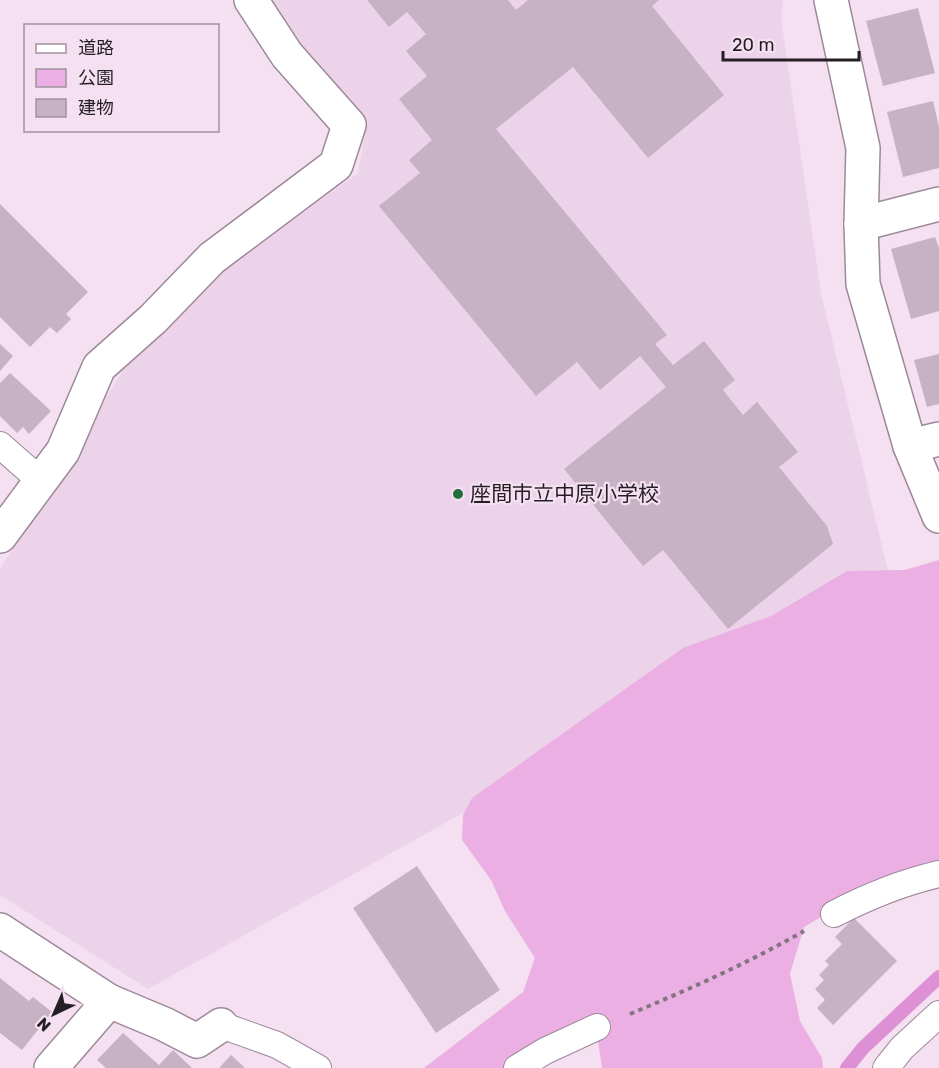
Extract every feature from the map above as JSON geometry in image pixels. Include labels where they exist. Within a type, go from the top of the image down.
[{"type":"street","points":[[0,536],[63,451],[99,367],[153,319],[212,258],[336,165],[349,125],[287,55],[251,0]]},
{"type":"street","points":[[831,0],[863,148],[861,224],[863,284],[925,443],[939,516]]},
{"type":"street","points":[[861,224],[939,204]]},
{"type":"street","points":[[0,930],[109,1001],[164,1024],[197,1041],[221,1025]]},
{"type":"street","points":[[51,1068],[109,1001]]},
{"type":"lane","points":[[0,445],[41,481]]},
{"type":"lane","points":[[834,914],[878,892],[910,880],[939,874]]},
{"type":"lane","points":[[886,1068],[903,1048],[939,1014]]},
{"type":"lane","points":[[221,1025],[277,1045],[318,1068]]},
{"type":"lane","points":[[516,1068],[597,1027]]},
{"type":"path","points":[[597,1027],[693,988],[760,956],[834,914]]},
{"type":"shaded area","name":"座間市立中原小学校","points":[[266,0],[783,0],[781,19],[821,293],[889,575],[148,989],[0,895],[0,569],[133,354],[213,277],[358,173],[366,128]]},
{"type":"green space","points":[[939,560],[939,870],[848,901],[804,927],[790,974],[800,1021],[822,1058],[823,1068],[602,1068],[598,1041],[582,1033],[517,1055],[504,1068],[424,1068],[523,992],[535,958],[505,911],[491,880],[462,840],[463,815],[472,798],[683,648],[771,616],[847,571],[905,570]]},
{"type":"building","points":[[367,0],[508,0],[516,10],[528,0],[659,0],[652,6],[724,95],[648,158],[573,67],[496,129],[667,335],[655,344],[673,365],[704,341],[735,380],[723,390],[743,415],[757,402],[798,452],[779,467],[827,526],[833,544],[728,629],[663,550],[643,566],[564,469],[666,387],[640,356],[600,390],[577,362],[536,396],[379,206],[420,173],[409,160],[432,140],[399,99],[427,76],[406,51],[426,34],[407,12],[389,27]]},
{"type":"building","points":[[918,8],[935,73],[883,86],[866,21]]},
{"type":"building","points":[[933,101],[939,127],[939,168],[903,177],[887,112]]},
{"type":"building","points":[[0,204],[88,292],[66,314],[71,319],[57,333],[50,327],[30,347],[0,317]]},
{"type":"building","points":[[935,237],[939,248],[939,311],[911,319],[891,249]]},
{"type":"building","points":[[0,344],[13,356],[0,371]]},
{"type":"building","points":[[939,354],[939,404],[927,407],[914,360]]},
{"type":"building","points":[[10,373],[51,411],[29,434],[23,427],[17,433],[0,416],[0,383]]},
{"type":"building","points":[[417,866],[500,990],[436,1033],[353,908]]},
{"type":"building","points":[[854,918],[897,961],[833,1025],[817,1008],[825,1000],[815,989],[824,980],[819,975],[829,965],[825,961],[842,944],[835,937]]},
{"type":"building","points":[[0,978],[29,1001],[33,997],[52,1012],[22,1050],[0,1033]]},
{"type":"building","points":[[123,1033],[159,1065],[173,1050],[192,1068],[106,1068],[97,1060]]},
{"type":"building","points":[[231,1055],[245,1068],[219,1068]]},
{"type":"waterway","points":[[847,1068],[863,1048],[939,977]]},
{"type":"place","name":"座間市立中原小学校","points":[[458,494]]}]
